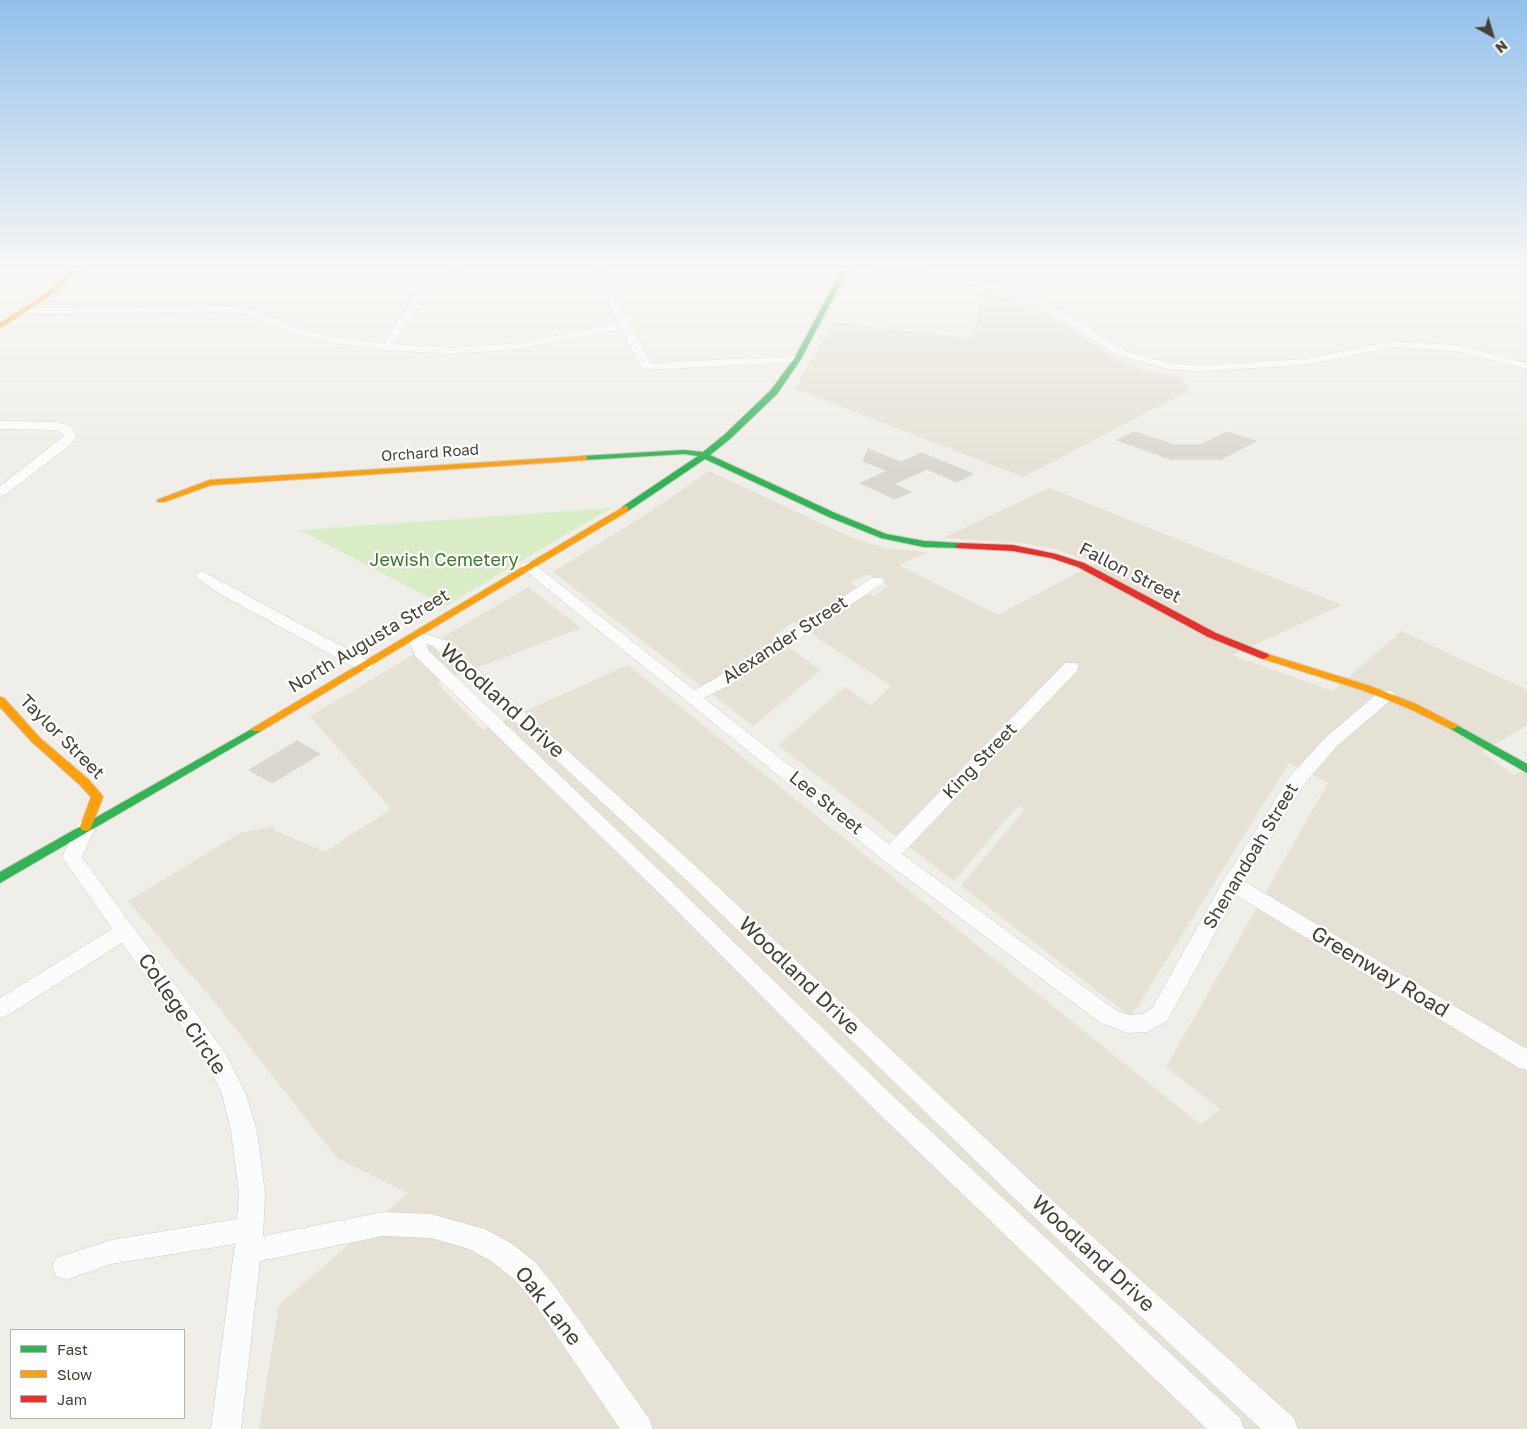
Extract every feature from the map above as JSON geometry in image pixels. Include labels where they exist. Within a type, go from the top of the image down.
[{"type":"street","points":[[323,337],[387,347],[451,351],[505,348],[564,337]]},
{"type":"street","points":[[387,347],[394,337]]},
{"type":"street","points":[[630,337],[647,367],[797,359]]},
{"type":"street","name":"North Augusta Street","points":[[0,878],[365,666],[655,490],[704,455],[763,404],[797,359],[809,337]]},
{"type":"street","points":[[1096,337],[1121,353],[1148,362],[1172,367],[1203,368],[1294,363],[1329,358],[1374,346],[1393,344],[1456,348],[1527,366]]},
{"type":"street","points":[[0,425],[57,426],[67,429],[71,435],[66,442],[0,492]]},
{"type":"street","name":"Orchard Road","points":[[161,500],[210,483],[606,456],[684,452],[704,455]]},
{"type":"street","name":"Fallon Street","points":[[704,455],[832,515],[884,536],[924,544],[1013,548],[1073,562],[1225,641],[1281,662],[1386,695],[1471,735],[1527,769]]},
{"type":"street","name":"Lee Street","points":[[528,566],[890,855],[1108,1017],[1133,1024]]},
{"type":"street","points":[[202,575],[225,591],[365,666]]},
{"type":"street","name":"Alexander Street","points":[[692,697],[722,682],[876,581]]},
{"type":"street","name":"Woodland Drive","points":[[415,636],[420,653],[670,892],[885,1104],[1228,1429]]},
{"type":"street","name":"Woodland Drive","points":[[415,636],[439,643],[693,876],[1024,1191],[1283,1429]]},
{"type":"street","name":"King Street","points":[[890,855],[1071,667]]},
{"type":"street","name":"Shenandoah Street","points":[[1133,1024],[1147,1023],[1160,1014],[1232,883],[1306,769],[1331,742],[1386,695]]},
{"type":"street","name":"Taylor Street","points":[[0,700],[36,740],[84,782],[97,797],[86,827]]},
{"type":"street","name":"College Circle","points":[[86,827],[72,857],[218,1061],[227,1077],[240,1112],[248,1150],[252,1193],[249,1240],[226,1429]]},
{"type":"street","name":"Greenway Road","points":[[1232,883],[1527,1060]]},
{"type":"street","points":[[0,1008],[125,930]]},
{"type":"street","name":"Oak Lane","points":[[66,1267],[111,1252],[249,1240],[383,1224],[431,1226],[475,1238],[501,1252],[525,1271],[547,1298],[638,1429]]},
{"type":"shaded area","points":[[825,337],[1082,337],[1121,362],[1144,371],[1180,377],[1190,390],[1023,477],[795,389]]},
{"type":"shaded area","points":[[709,471],[857,540],[890,549],[928,552],[899,565],[998,615],[1096,563],[1054,549],[1022,543],[943,538],[1049,488],[1342,605],[1232,655],[1333,691],[1401,631],[1527,690],[1527,725],[1482,752],[1514,775],[1527,767],[1527,1429],[259,1429],[279,1305],[408,1193],[337,1158],[217,1005],[128,901],[240,833],[275,826],[274,830],[325,852],[391,809],[310,716],[528,587],[581,628],[437,683],[483,730],[628,665],[1201,1125],[1220,1109],[1166,1067],[1328,783],[1289,763],[1131,1017],[961,886],[1024,810],[1018,806],[954,881],[778,745],[845,687],[871,705],[891,686],[793,622],[773,637],[821,670],[753,726],[553,572],[648,513]],"holes":[[[867,574],[888,586],[874,596],[850,583]]]},
{"type":"green space","name":"Jewish Cemetery","points":[[611,508],[445,606],[300,530],[458,519]]},
{"type":"building","points":[[1135,432],[1175,445],[1200,445],[1227,432],[1256,441],[1222,459],[1170,459],[1117,440]]},
{"type":"building","points":[[868,449],[901,462],[922,453],[973,474],[957,482],[927,469],[894,484],[911,492],[895,499],[860,483],[888,471],[863,461]]},
{"type":"building","points":[[297,741],[320,754],[272,783],[249,770]]},
{"type":"traffic: fast","points":[[625,509],[692,465],[727,437],[774,392],[797,359],[809,337]]},
{"type":"traffic: fast","points":[[584,458],[684,452],[704,455],[832,515],[884,536],[924,544],[960,546]]},
{"type":"traffic: fast","points":[[1453,726],[1527,769]]},
{"type":"traffic: fast","points":[[0,878],[257,729]]},
{"type":"traffic: slow","points":[[161,500],[210,483],[584,458]]},
{"type":"traffic: slow","points":[[257,729],[625,509]]},
{"type":"traffic: slow","points":[[1264,656],[1366,688],[1412,706],[1453,726]]},
{"type":"traffic: slow","points":[[0,700],[36,740],[84,782],[97,797],[86,827]]},
{"type":"traffic: jam","points":[[960,546],[1013,548],[1053,556],[1081,565],[1212,635],[1264,656]]}]
